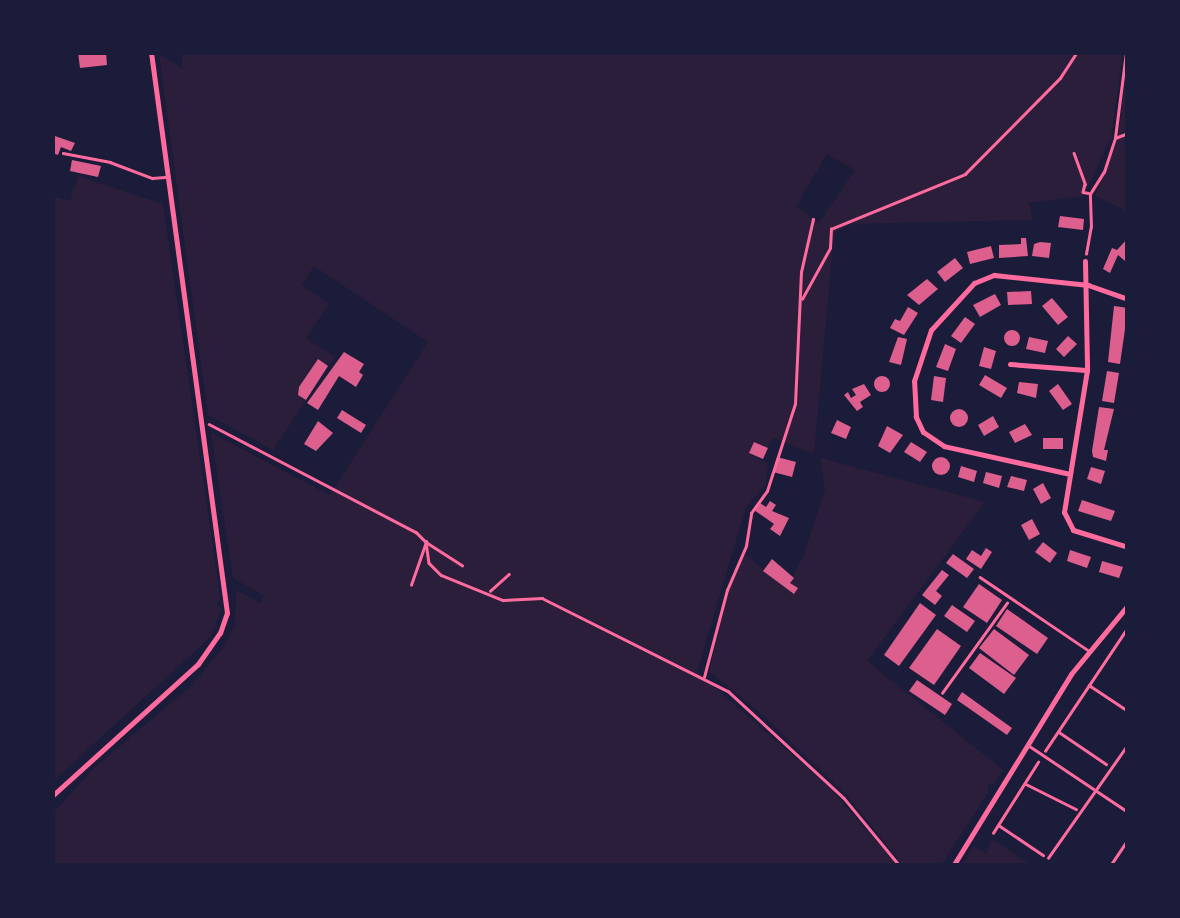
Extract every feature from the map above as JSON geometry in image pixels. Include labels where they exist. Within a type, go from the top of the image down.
[{"type":"street","points":[[52,796],[198,664],[220,633],[227,614],[151,52]]},
{"type":"street","points":[[1085,261],[1087,370],[1064,512],[1066,524],[1073,530],[1128,546]]},
{"type":"street","points":[[1070,474],[944,446],[923,432],[916,417],[914,381],[932,330],[974,283],[994,275],[1088,285],[1128,299]]},
{"type":"street","points":[[1010,364],[1087,370]]},
{"type":"street","points":[[953,866],[1088,650],[1128,605]]},
{"type":"lane","points":[[63,153],[110,162],[152,178],[168,177]]},
{"type":"lane","points":[[980,577],[1088,650]]},
{"type":"lane","points":[[1027,744],[1128,812]]},
{"type":"lane","points":[[1048,858],[1128,744]]},
{"type":"path","points":[[799,303],[830,248],[832,229],[965,174],[1060,78],[1078,52]]},
{"type":"path","points":[[1085,261],[1092,227],[1090,194],[1104,172],[1115,138],[1126,52]]},
{"type":"path","points":[[1115,138],[1128,133]]},
{"type":"path","points":[[1074,153],[1086,184],[1083,192],[1090,194]]},
{"type":"path","points":[[704,678],[726,590],[744,556],[751,513],[767,490],[773,462],[796,404],[802,254],[813,218]]},
{"type":"path","points":[[201,420],[416,532],[462,566]]},
{"type":"path","points":[[411,585],[426,542]]},
{"type":"path","points":[[426,542],[434,570],[511,602],[542,598],[728,691],[844,798],[900,866]]},
{"type":"path","points":[[489,592],[509,574]]},
{"type":"path","points":[[942,694],[1010,597]]},
{"type":"path","points":[[993,833],[1128,628]]},
{"type":"path","points":[[1088,684],[1128,710]]},
{"type":"path","points":[[1058,731],[1112,768]]},
{"type":"path","points":[[1025,783],[1082,812]]},
{"type":"path","points":[[998,825],[1048,858]]},
{"type":"path","points":[[1110,866],[1128,839]]},
{"type":"shaded area","points":[[181,53],[1123,53],[1111,137],[1084,196],[1029,203],[1033,220],[852,224],[834,233],[814,454],[774,438],[767,447],[754,441],[749,454],[768,463],[766,484],[746,507],[697,672],[829,787],[897,865],[53,866],[53,813],[93,769],[191,686],[222,649],[235,627],[236,590],[260,603],[264,596],[233,578],[211,433],[330,495],[428,342],[314,266],[302,285],[329,304],[306,338],[335,357],[328,366],[317,359],[299,387],[298,395],[306,400],[273,450],[208,415],[159,54],[183,69]],"holes":[[[827,154],[855,170],[819,223],[796,206]]]},
{"type":"shaded area","points":[[1127,69],[1124,210],[1095,195],[1118,138]]},
{"type":"shaded area","points":[[78,176],[163,204],[220,596],[217,604],[221,609],[211,636],[53,781],[52,196],[70,201]]},
{"type":"shaded area","points":[[820,458],[985,502],[867,661],[1003,770],[993,785],[988,784],[988,793],[941,865],[903,865],[846,794],[755,708],[709,672],[729,589],[746,554],[786,589],[804,555],[825,489]]},
{"type":"shaded area","points":[[992,839],[1031,865],[962,865],[973,846],[986,854]]},
{"type":"building","points":[[78,52],[106,52],[107,65],[80,68]]},
{"type":"building","points":[[52,135],[75,143],[71,151],[61,147],[58,155],[52,153]]},
{"type":"building","points":[[72,160],[101,166],[98,177],[70,171]]},
{"type":"building","points":[[1060,216],[1084,219],[1083,230],[1058,227]]},
{"type":"building","points":[[1021,238],[1026,238],[1028,256],[999,258],[999,245],[1021,244]]},
{"type":"building","points":[[1128,238],[1128,258],[1125,261],[1118,255],[1110,273],[1103,269],[1112,248],[1117,250]]},
{"type":"building","points":[[1051,243],[1049,258],[1032,256],[1034,244]]},
{"type":"building","points":[[991,246],[994,258],[970,264],[967,252]]},
{"type":"building","points":[[955,258],[963,268],[945,282],[937,272]]},
{"type":"building","points":[[927,279],[938,289],[919,305],[907,295]]},
{"type":"building","points":[[1031,291],[1032,304],[1008,305],[1007,292]]},
{"type":"building","points":[[995,294],[1001,305],[980,317],[973,305]]},
{"type":"building","points":[[1052,298],[1068,317],[1058,325],[1042,306]]},
{"type":"building","points":[[1114,306],[1128,308],[1120,364],[1108,362]]},
{"type":"building","points":[[908,307],[918,313],[904,335],[890,328],[895,319],[900,321]]},
{"type":"building","points":[[965,317],[975,324],[961,343],[951,336]]},
{"type":"building","points":[[1012,330],[1020,338],[1012,346],[1004,338]]},
{"type":"building","points":[[1068,336],[1077,344],[1064,357],[1056,349]]},
{"type":"building","points":[[898,337],[907,339],[901,365],[889,362]]},
{"type":"building","points":[[1029,337],[1048,341],[1045,353],[1026,349]]},
{"type":"building","points":[[945,344],[956,349],[948,371],[936,367]]},
{"type":"building","points":[[984,347],[996,351],[991,369],[979,366]]},
{"type":"building","points":[[344,352],[364,364],[359,372],[363,375],[356,387],[339,376],[318,410],[307,403]]},
{"type":"building","points":[[318,359],[328,366],[306,400],[298,395],[299,387]]},
{"type":"building","points":[[1107,371],[1119,373],[1114,403],[1102,401]]},
{"type":"building","points":[[985,375],[1007,388],[1001,398],[979,385]]},
{"type":"building","points":[[882,376],[890,384],[882,392],[874,384]]},
{"type":"building","points":[[934,376],[946,378],[943,402],[931,400]]},
{"type":"building","points":[[1019,382],[1038,384],[1036,398],[1017,393]]},
{"type":"building","points":[[864,384],[871,395],[860,402],[863,407],[857,411],[844,395],[848,392],[851,398],[856,395],[852,389]]},
{"type":"building","points":[[1058,384],[1072,404],[1063,410],[1049,391]]},
{"type":"building","points":[[1099,407],[1114,409],[1104,450],[1108,450],[1106,461],[1093,457],[1092,451]]},
{"type":"building","points":[[959,409],[968,418],[959,427],[950,418]]},
{"type":"building","points":[[342,410],[366,425],[361,433],[337,418]]},
{"type":"building","points":[[993,416],[999,427],[984,436],[978,425]]},
{"type":"building","points":[[837,420],[851,427],[846,439],[831,433]]},
{"type":"building","points":[[318,421],[333,433],[316,451],[304,444]]},
{"type":"building","points":[[1025,424],[1032,435],[1015,443],[1009,432]]},
{"type":"building","points":[[887,426],[903,435],[890,453],[878,446]]},
{"type":"building","points":[[1043,438],[1063,438],[1063,449],[1043,449]]},
{"type":"building","points":[[754,442],[768,448],[763,459],[749,453]]},
{"type":"building","points":[[911,442],[927,452],[920,462],[904,452]]},
{"type":"building","points":[[777,457],[796,462],[792,477],[773,472]]},
{"type":"building","points":[[941,457],[950,466],[941,475],[932,466]]},
{"type":"building","points":[[961,466],[977,471],[974,482],[958,477]]},
{"type":"building","points":[[1091,467],[1105,471],[1101,484],[1087,479]]},
{"type":"building","points":[[986,472],[1002,476],[999,488],[983,483]]},
{"type":"building","points":[[1011,476],[1027,480],[1024,491],[1007,487]]},
{"type":"building","points":[[1043,483],[1051,498],[1041,504],[1033,489]]},
{"type":"building","points":[[1082,500],[1115,511],[1111,521],[1078,511]]},
{"type":"building","points":[[770,501],[776,505],[772,511],[789,518],[780,536],[770,529],[774,524],[754,510],[760,503],[766,507]]},
{"type":"building","points":[[1032,519],[1040,534],[1029,540],[1021,525]]},
{"type":"building","points":[[1043,542],[1057,553],[1050,563],[1035,552]]},
{"type":"building","points":[[986,548],[992,552],[981,569],[966,559],[972,550],[981,556]]},
{"type":"building","points":[[1070,550],[1091,557],[1087,568],[1067,561]]},
{"type":"building","points":[[953,554],[974,569],[967,578],[946,563]]},
{"type":"building","points":[[772,559],[794,578],[790,583],[798,588],[794,594],[763,571]]},
{"type":"building","points":[[1102,561],[1123,567],[1119,578],[1099,572]]},
{"type":"building","points":[[942,570],[949,575],[936,591],[942,596],[935,605],[922,595]]},
{"type":"building","points":[[979,584],[1002,600],[987,623],[963,607]]},
{"type":"building","points":[[920,603],[936,615],[899,666],[884,655]]},
{"type":"building","points":[[952,605],[975,621],[967,632],[944,616]]},
{"type":"building","points":[[1007,609],[1048,638],[1037,654],[996,626]]},
{"type":"building","points":[[937,629],[961,646],[934,685],[909,668]]},
{"type":"building","points":[[994,629],[1029,655],[1014,675],[979,648]]},
{"type":"building","points":[[980,653],[1016,678],[1004,694],[969,668]]},
{"type":"building","points":[[917,680],[952,704],[945,715],[909,691]]},
{"type":"building","points":[[962,692],[1012,728],[1007,735],[957,700]]}]
